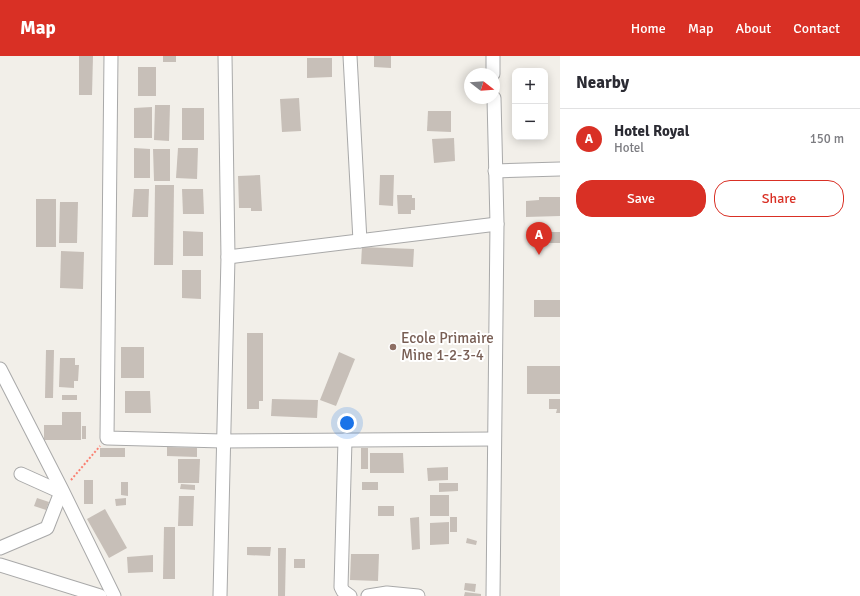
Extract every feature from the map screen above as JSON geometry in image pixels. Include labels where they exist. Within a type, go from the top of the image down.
[{"type":"street","points":[[111,56],[107,438],[223,441],[494,440]]},
{"type":"street","points":[[220,596],[228,257],[225,56]]},
{"type":"street","points":[[350,56],[360,241]]},
{"type":"street","points":[[493,56],[494,68]]},
{"type":"street","points":[[492,596],[497,224],[494,104]]},
{"type":"street","points":[[495,171],[560,169]]},
{"type":"street","points":[[228,257],[497,224]]},
{"type":"street","points":[[0,369],[114,596]]},
{"type":"street","points":[[345,440],[341,587],[343,592],[350,596]]},
{"type":"street","points":[[0,548],[47,528],[61,492],[21,474]]},
{"type":"street","points":[[0,565],[80,593],[100,596]]},
{"type":"street","points":[[368,596],[388,593],[418,596]]},
{"type":"path","points":[[62,490],[107,438]]},
{"type":"building","points":[[79,56],[93,56],[92,95],[79,95]]},
{"type":"building","points":[[163,56],[176,56],[176,62],[163,62]]},
{"type":"building","points":[[374,56],[391,56],[391,68],[374,67]]},
{"type":"building","points":[[307,58],[332,58],[332,77],[307,78]]},
{"type":"building","points":[[138,67],[156,67],[156,96],[138,96]]},
{"type":"building","points":[[299,98],[301,131],[282,132],[280,99]]},
{"type":"building","points":[[155,105],[170,105],[169,141],[154,140]]},
{"type":"building","points":[[152,107],[152,138],[134,138],[134,108]]},
{"type":"building","points":[[182,108],[204,108],[204,140],[182,140]]},
{"type":"building","points":[[428,111],[451,111],[451,132],[427,131]]},
{"type":"building","points":[[454,138],[455,161],[434,163],[432,139]]},
{"type":"building","points":[[134,148],[150,149],[150,178],[134,178]]},
{"type":"building","points":[[178,148],[198,148],[197,179],[176,178]]},
{"type":"building","points":[[153,149],[170,149],[170,181],[154,181]]},
{"type":"building","points":[[260,175],[262,211],[251,211],[251,208],[239,208],[238,176]]},
{"type":"building","points":[[380,175],[394,175],[393,206],[379,205]]},
{"type":"building","points":[[155,185],[174,185],[173,265],[154,265]]},
{"type":"building","points":[[134,189],[149,189],[148,217],[132,217]]},
{"type":"building","points":[[182,189],[203,189],[204,214],[183,214]]},
{"type":"building","points":[[397,195],[412,195],[412,198],[415,198],[415,210],[411,210],[411,214],[398,214]]},
{"type":"building","points":[[539,197],[560,197],[560,216],[526,217],[526,201],[539,200]]},
{"type":"building","points":[[36,199],[56,199],[56,247],[36,247]]},
{"type":"building","points":[[60,202],[78,202],[77,243],[59,243]]},
{"type":"building","points":[[183,231],[203,232],[203,256],[183,256]]},
{"type":"building","points":[[530,232],[560,232],[560,243],[530,243]]},
{"type":"building","points":[[362,247],[414,249],[413,267],[361,264]]},
{"type":"building","points":[[61,251],[84,252],[83,289],[60,288]]},
{"type":"building","points":[[182,270],[201,270],[201,299],[182,298]]},
{"type":"building","points":[[534,300],[560,300],[560,317],[534,317]]},
{"type":"building","points":[[247,333],[263,333],[263,401],[259,401],[259,409],[247,409]]},
{"type":"building","points":[[121,347],[144,347],[144,378],[121,378]]},
{"type":"building","points":[[46,350],[54,350],[53,398],[45,398]]},
{"type":"building","points":[[339,352],[355,359],[336,406],[320,400]]},
{"type":"building","points":[[60,358],[75,358],[75,365],[79,365],[78,381],[74,381],[74,388],[59,387]]},
{"type":"building","points":[[527,366],[560,366],[560,394],[527,394]]},
{"type":"building","points":[[125,391],[150,391],[151,413],[125,413]]},
{"type":"building","points":[[62,395],[77,395],[77,400],[62,400]]},
{"type":"building","points":[[272,399],[318,400],[317,418],[271,416]]},
{"type":"building","points":[[549,399],[560,399],[560,413],[556,413],[557,409],[549,409]]},
{"type":"building","points":[[62,412],[81,412],[81,440],[44,440],[44,425],[62,425]]},
{"type":"building","points":[[82,426],[86,426],[86,439],[82,439]]},
{"type":"building","points":[[167,447],[197,448],[197,457],[167,456]]},
{"type":"building","points":[[100,448],[125,448],[125,457],[100,457]]},
{"type":"building","points":[[361,448],[368,448],[368,469],[361,469]]},
{"type":"building","points":[[370,453],[403,453],[404,473],[370,473]]},
{"type":"building","points":[[178,459],[200,459],[199,483],[178,483]]},
{"type":"building","points":[[448,467],[448,480],[428,481],[427,468]]},
{"type":"building","points":[[84,480],[93,480],[93,504],[84,504]]},
{"type":"building","points":[[121,482],[128,482],[128,496],[121,495]]},
{"type":"building","points":[[362,482],[378,482],[378,490],[362,490]]},
{"type":"building","points":[[439,483],[458,483],[458,491],[439,492]]},
{"type":"building","points":[[181,484],[195,485],[195,490],[180,489]]},
{"type":"building","points":[[430,495],[449,495],[449,516],[430,516]]},
{"type":"building","points":[[179,496],[194,496],[193,526],[178,526]]},
{"type":"building","points":[[37,498],[49,502],[46,510],[34,506]]},
{"type":"building","points":[[126,498],[126,505],[116,506],[115,499]]},
{"type":"building","points":[[378,506],[394,506],[394,516],[378,516]]},
{"type":"building","points":[[105,509],[127,548],[109,558],[87,519]]},
{"type":"building","points":[[419,517],[420,549],[412,550],[410,518]]},
{"type":"building","points":[[450,517],[457,517],[457,532],[450,532]]},
{"type":"building","points":[[449,522],[449,544],[430,545],[430,523]]},
{"type":"building","points":[[164,527],[175,527],[175,579],[163,579]]},
{"type":"building","points":[[467,538],[477,541],[476,545],[466,543]]},
{"type":"building","points":[[247,547],[271,547],[270,556],[247,555]]},
{"type":"building","points":[[278,548],[286,548],[285,596],[278,596]]},
{"type":"building","points":[[351,554],[379,554],[378,581],[350,580]]},
{"type":"building","points":[[153,555],[153,572],[128,573],[127,557]]},
{"type":"building","points":[[294,559],[305,559],[305,568],[294,568]]},
{"type":"building","points":[[465,583],[476,584],[475,592],[464,590]]},
{"type":"building","points":[[465,592],[481,594],[481,596],[464,596]]},
{"type":"place","name":"Hotel Royal","points":[[539,255]]},
{"type":"place","name":"Ecole Primaire Mine 1-2-3-4","points":[[393,347]]}]
